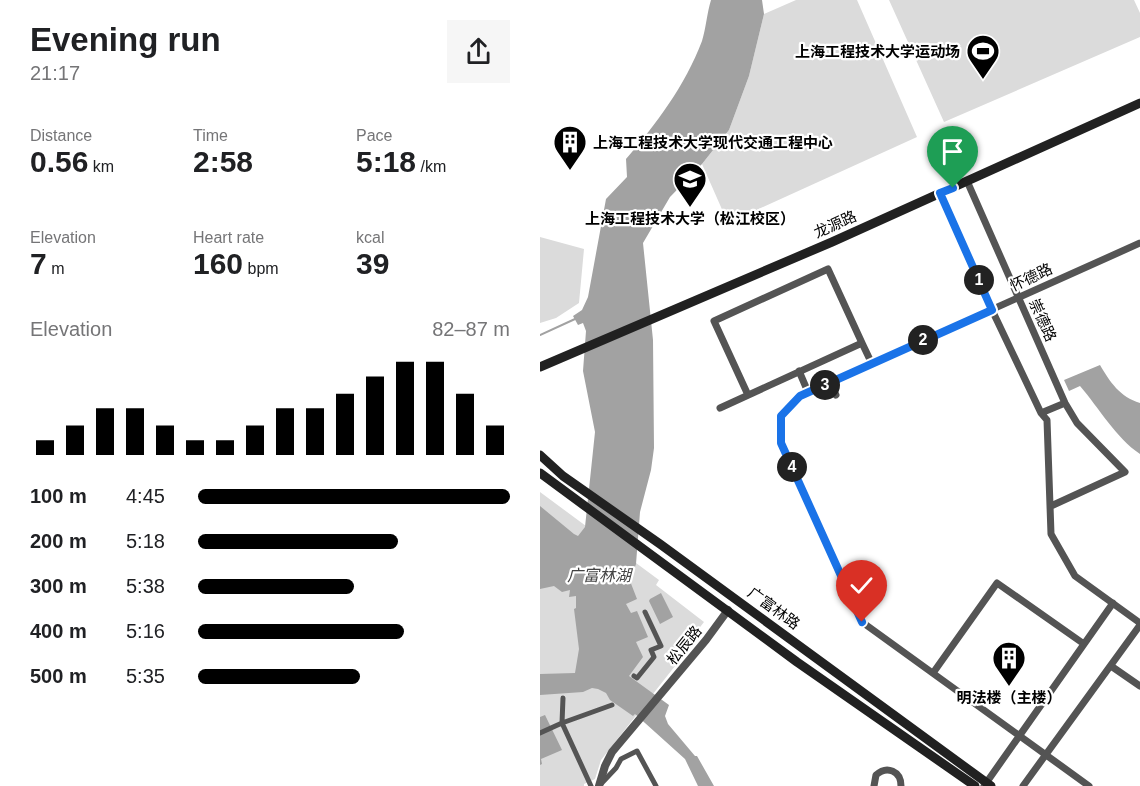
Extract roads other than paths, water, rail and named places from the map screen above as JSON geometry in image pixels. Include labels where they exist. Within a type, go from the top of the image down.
[{"type":"main road","name":"龙源路","points":[[540,367],[832,242],[1140,103]]},
{"type":"main road","name":"广富林路","points":[[540,455],[563,476],[987,785]]},
{"type":"main road","name":"广富林路","points":[[540,473],[797,662],[975,786]]},
{"type":"street","name":"崇德路","points":[[967,181],[1065,403],[1077,423],[1125,472],[1051,506]]},
{"type":"street","points":[[940,193],[992,310],[1041,413],[1047,420],[1051,534],[1075,576],[1140,624],[1023,786]]},
{"type":"street","name":"怀德路","points":[[933,673],[862,622],[781,443],[781,416],[800,396],[808,392],[1140,243]]},
{"type":"street","points":[[748,395],[714,321],[828,269],[872,364]]},
{"type":"street","points":[[720,408],[862,343]]},
{"type":"street","points":[[799,371],[808,392]]},
{"type":"street","points":[[830,382],[837,395]]},
{"type":"street","points":[[1041,413],[1065,403]]},
{"type":"street","points":[[1084,644],[997,583],[933,673],[1089,786]]},
{"type":"street","points":[[987,785],[1113,603]]},
{"type":"street","name":"松辰路","points":[[599,786],[612,752],[706,640],[728,610]]},
{"type":"street","points":[[634,676],[637,678],[654,657],[651,650],[661,646],[645,612]]},
{"type":"street","points":[[1111,666],[1140,686]]},
{"type":"street","points":[[563,698],[562,723],[591,786]]},
{"type":"street","points":[[540,733],[612,705]]},
{"type":"street","points":[[599,786],[616,768],[621,759],[637,751],[656,786]]},
{"type":"street","points":[[874,786],[876,775],[888,769],[899,776],[901,786]]},
{"type":"water","name":"广富林湖","points":[[711,0],[762,0],[764,14],[749,76],[729,130],[702,164],[670,197],[643,243],[653,340],[654,448],[640,512],[636,564],[630,581],[637,599],[626,604],[631,613],[637,611],[648,637],[636,642],[643,657],[629,676],[669,705],[665,716],[668,724],[697,756],[714,786],[698,786],[685,759],[635,714],[633,716],[610,700],[606,693],[592,688],[583,692],[540,695],[540,674],[575,673],[579,649],[574,609],[576,608],[576,596],[569,597],[570,590],[562,592],[554,586],[540,589],[540,506],[578,536],[585,527],[595,432],[583,371],[586,331],[583,323],[578,325],[573,316],[582,310],[588,297],[606,199],[627,177],[626,159],[659,118],[687,74],[702,41]]},
{"type":"water","points":[[1100,365],[1121,393],[1140,403],[1140,454],[1115,431],[1080,386],[1069,391],[1064,380]]},
{"type":"water","points":[[661,593],[673,617],[660,624],[649,601]]},
{"type":"water","points":[[545,715],[562,750],[541,759],[542,764],[540,765],[540,717]]},
{"type":"waterway","points":[[540,335],[575,319]]},
{"type":"place","name":"上海工程技术大学运动场","points":[[983,80]]},
{"type":"place","name":"上海工程技术大学现代交通工程中心","points":[[570,171]]},
{"type":"place","name":"上海工程技术大学（松江校区）","points":[[690,208]]},
{"type":"place","name":"明法楼（主楼）","points":[[1009,687]]}]
